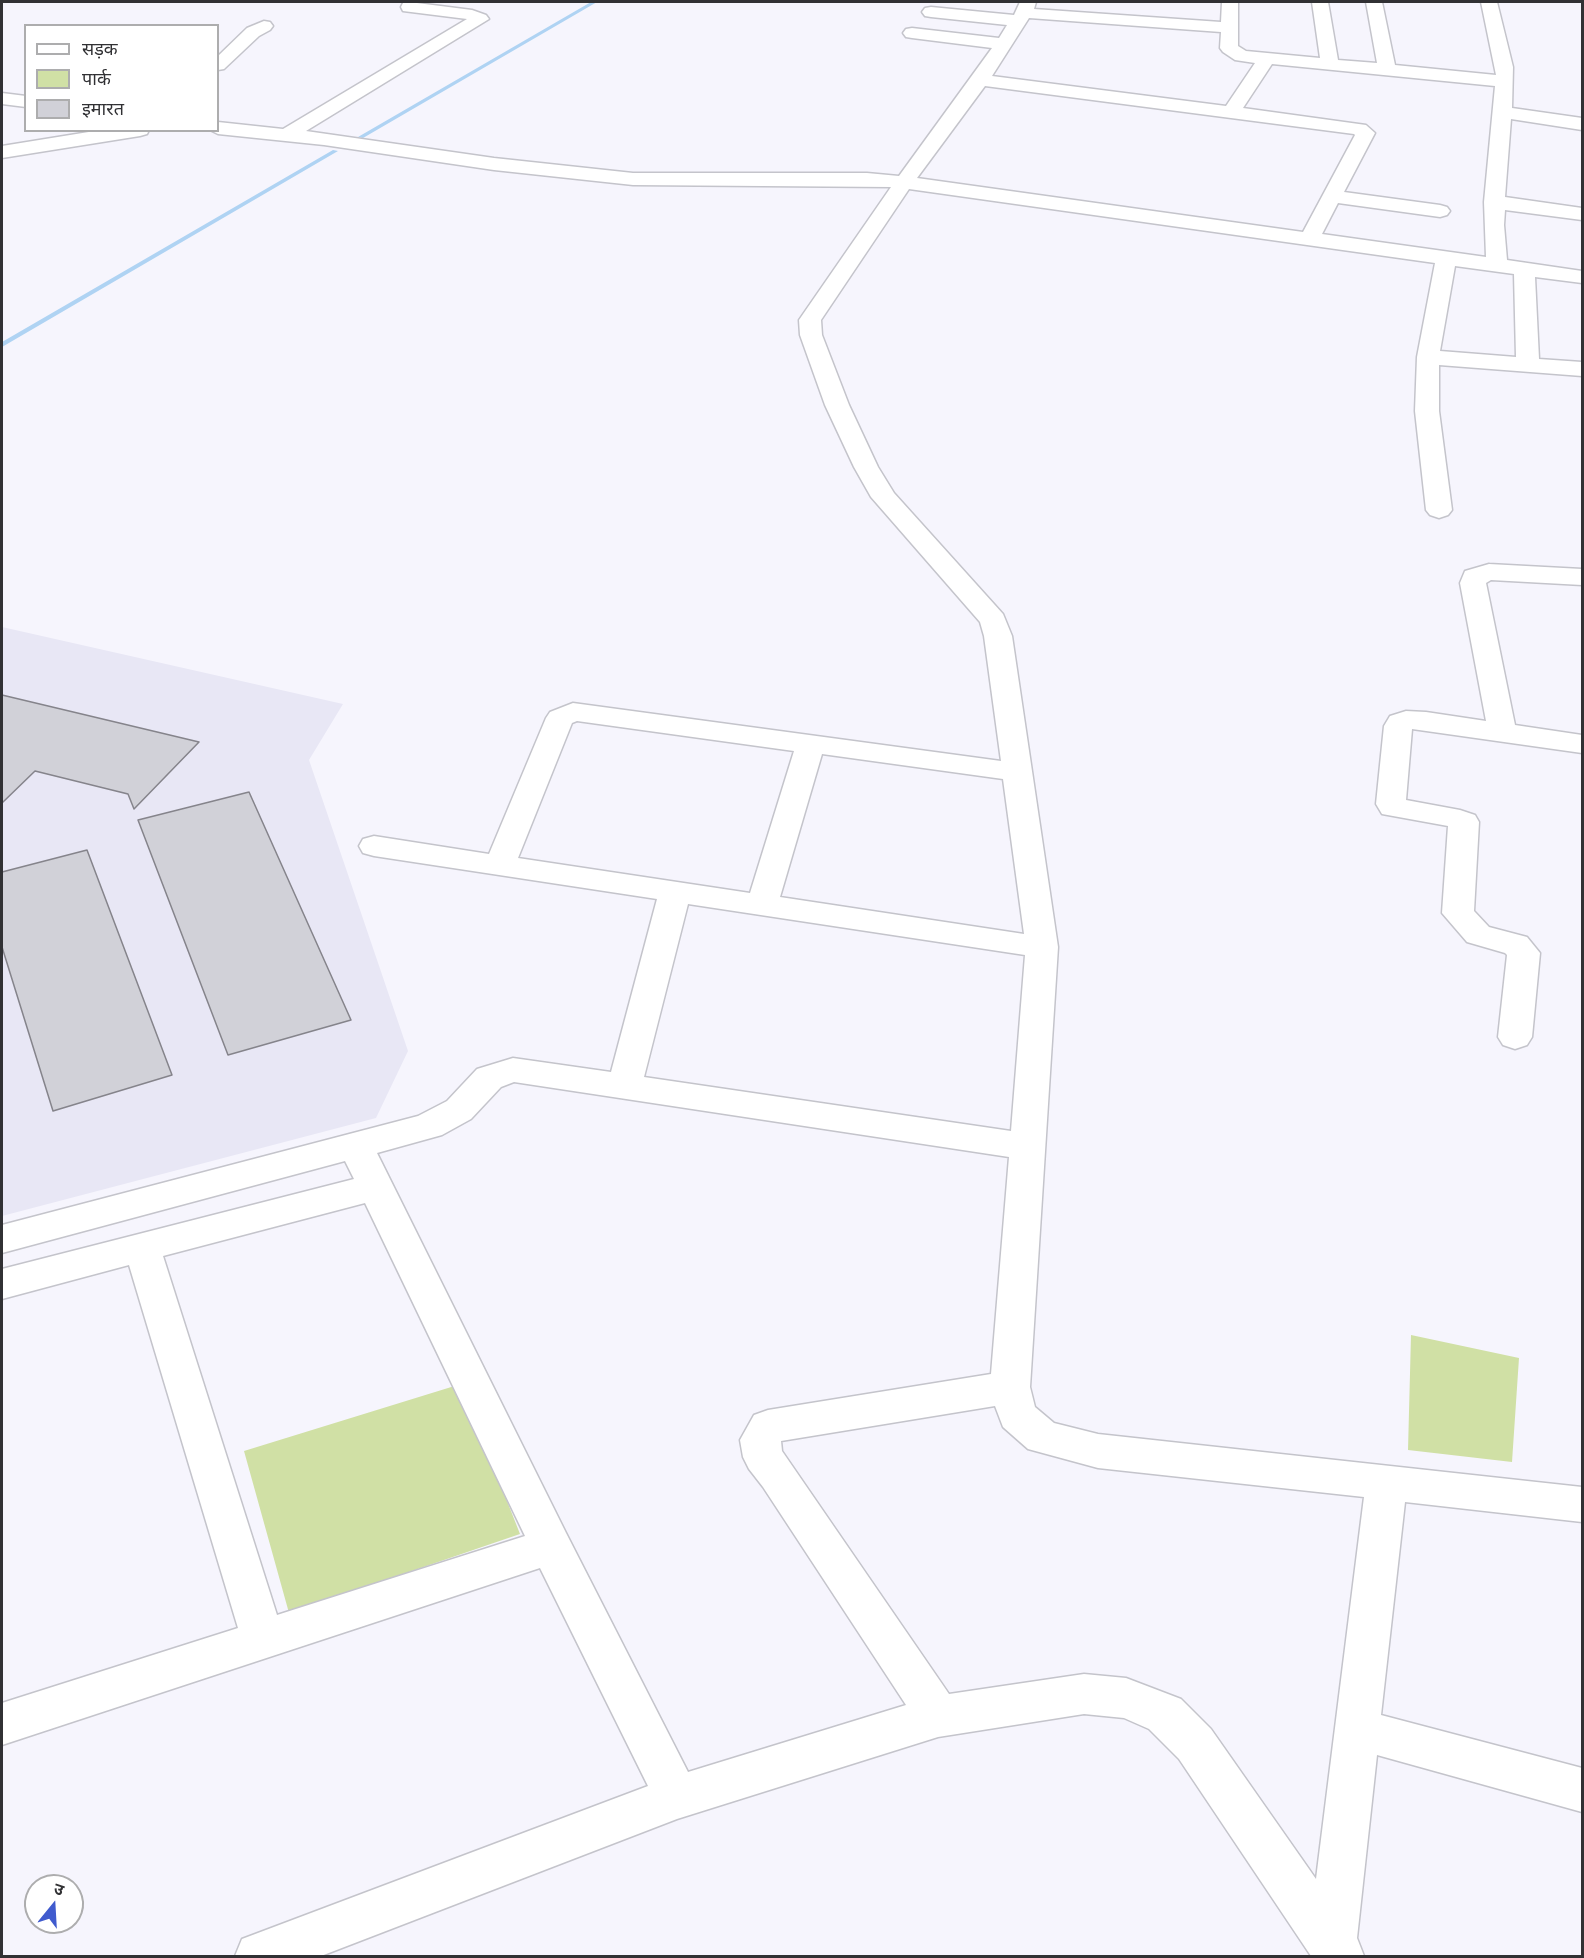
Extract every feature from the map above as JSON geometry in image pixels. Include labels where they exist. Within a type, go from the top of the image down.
[{"type":"street","points":[[966,2],[1024,11],[1231,28]]},
{"type":"street","points":[[1230,2],[1229,48],[1241,56],[1505,81]]},
{"type":"street","points":[[1320,2],[1330,66]]},
{"type":"street","points":[[1374,2],[1387,71]]},
{"type":"street","points":[[1489,2],[1505,81],[1494,202],[1497,265]]},
{"type":"street","points":[[286,135],[480,19],[472,15],[409,7]]},
{"type":"street","points":[[931,12],[1024,11]]},
{"type":"street","points":[[1024,11],[980,80],[904,182],[810,320],[812,334],[837,405],[866,467],[884,497],[993,621],[998,636],[1042,947],[1010,1386],[1017,1416],[1042,1437],[1098,1451],[1582,1504]]},
{"type":"street","points":[[219,64],[253,32],[264,26]]},
{"type":"street","points":[[912,33],[1004,44]]},
{"type":"street","points":[[1231,112],[1266,60]]},
{"type":"street","points":[[980,80],[1359,129],[1365,133],[1310,238]]},
{"type":"street","points":[[2,99],[24,102]]},
{"type":"street","points":[[1501,112],[1582,124]]},
{"type":"street","points":[[221,128],[494,164],[633,178],[844,178],[904,182],[1582,277]]},
{"type":"street","points":[[2,152],[127,132]]},
{"type":"street","points":[[1332,196],[1440,211]]},
{"type":"street","points":[[1494,202],[1582,214]]},
{"type":"street","points":[[1439,510],[1427,411],[1428,357],[1446,258]]},
{"type":"street","points":[[1524,269],[1528,364]]},
{"type":"street","points":[[1428,357],[1582,369]]},
{"type":"street","points":[[1502,732],[1473,583],[1474,577],[1489,572],[1582,577]]},
{"type":"street","points":[[500,865],[560,718],[565,714],[585,714],[1018,772]]},
{"type":"street","points":[[1515,1037],[1524,953],[1516,945],[1478,934],[1458,913],[1464,822],[1460,819],[1394,807],[1391,801],[1400,722],[1426,721],[1582,744]]},
{"type":"street","points":[[762,905],[811,744]]},
{"type":"street","points":[[374,846],[1042,947]]},
{"type":"street","points":[[625,1085],[675,892]]},
{"type":"street","points":[[2,1239],[429,1126],[459,1110],[485,1082],[499,1073],[513,1070],[535,1071],[1028,1147]]},
{"type":"street","points":[[356,1145],[551,1546],[678,1797]]},
{"type":"street","points":[[2,1284],[376,1187]]},
{"type":"street","points":[[142,1248],[263,1639]]},
{"type":"street","points":[[938,1716],[778,1475],[763,1457],[760,1440],[768,1427],[1010,1386]]},
{"type":"street","points":[[1336,1950],[1357,1729],[1386,1483]]},
{"type":"street","points":[[2,1724],[551,1546]]},
{"type":"street","points":[[259,1956],[678,1797],[938,1716],[1084,1694],[1126,1698],[1165,1714],[1195,1744],[1336,1950]]},
{"type":"street","points":[[1357,1729],[1582,1790]]},
{"type":"shaded area","points":[[2,627],[343,704],[309,760],[408,1051],[376,1118],[2,1216]]},
{"type":"green space","points":[[1411,1335],[1519,1358],[1512,1462],[1408,1450]]},
{"type":"green space","points":[[461,1384],[520,1534],[289,1613],[244,1451]]},
{"type":"building","points":[[2,695],[199,742],[134,809],[128,794],[35,771],[2,803]]},
{"type":"building","points":[[249,792],[351,1020],[228,1055],[138,820]]},
{"type":"building","points":[[87,850],[172,1075],[53,1111],[2,947],[2,872]]},
{"type":"waterway","points":[[361,137],[594,2]]},
{"type":"waterway","points":[[2,345],[335,151]]}]
